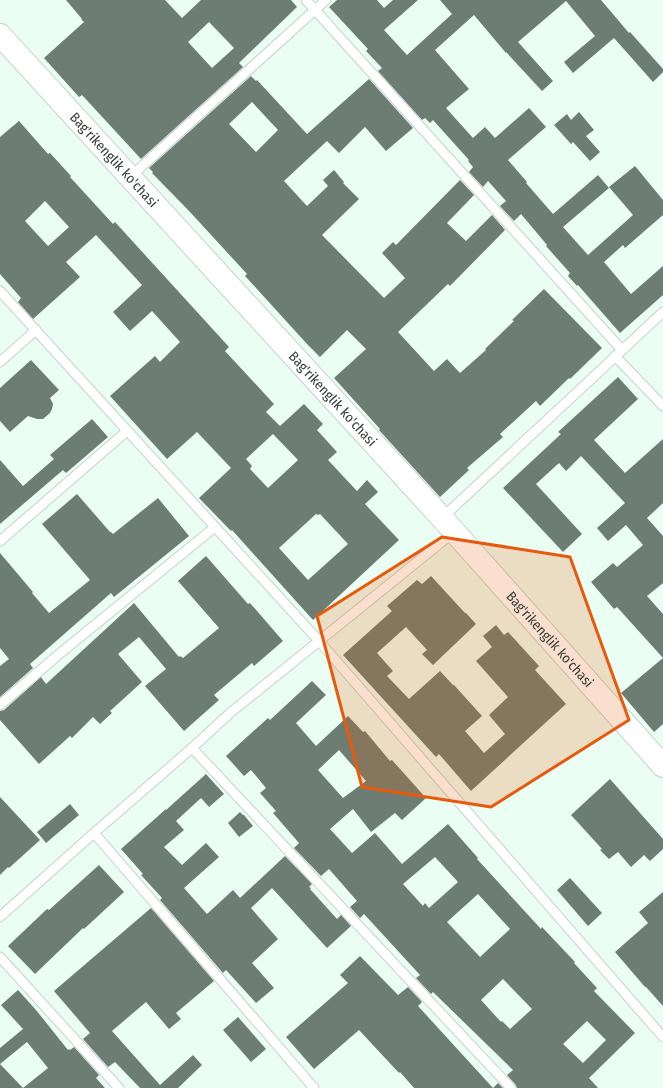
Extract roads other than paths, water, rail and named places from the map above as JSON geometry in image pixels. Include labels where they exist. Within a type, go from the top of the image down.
[{"type":"main road","name":"Bag'rikenglik ko'chasi","points":[[0,34],[448,525],[663,766]]},
{"type":"lane","points":[[306,0],[619,353],[663,406]]},
{"type":"lane","points":[[130,177],[326,0]]},
{"type":"lane","points":[[0,291],[319,641],[663,1037]]},
{"type":"lane","points":[[0,917],[230,713],[319,641],[448,525],[619,353],[663,312]]},
{"type":"lane","points":[[0,362],[36,330]]},
{"type":"lane","points":[[0,540],[127,431]]},
{"type":"lane","points":[[0,705],[58,655],[215,526]]},
{"type":"lane","points":[[192,748],[511,1088]]},
{"type":"lane","points":[[94,833],[314,1088]]},
{"type":"lane","points":[[0,957],[119,1088]]}]
